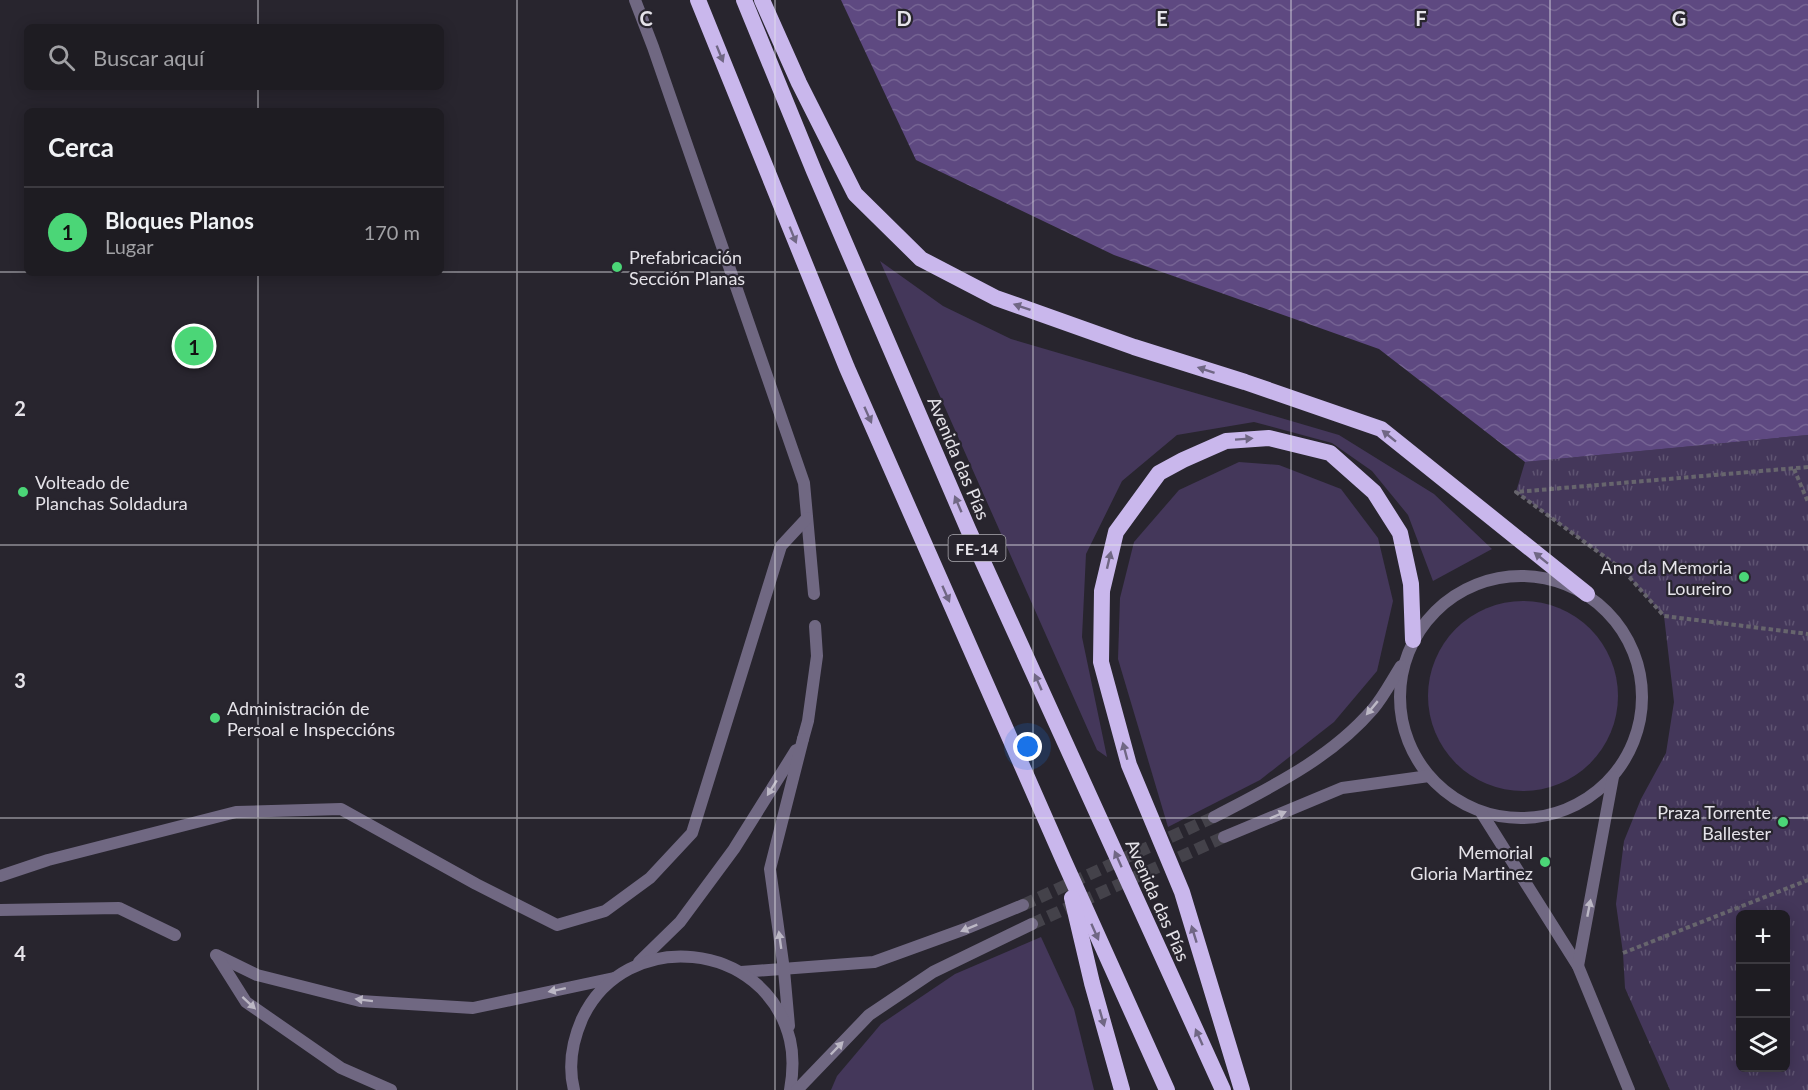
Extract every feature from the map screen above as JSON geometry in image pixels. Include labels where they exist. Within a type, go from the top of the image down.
[{"type":"highway","name":"FE-14","points":[[698,0],[847,368],[1167,1090]]},
{"type":"highway","name":"Avenida das Pías","points":[[744,0],[814,171],[968,529],[1223,1090]]},
{"type":"highway","points":[[762,0],[799,83],[855,194],[921,259],[996,298],[1134,347],[1381,429],[1587,594]]},
{"type":"highway","points":[[1242,1090],[1182,892],[1129,765],[1101,662],[1102,591],[1116,532],[1159,473],[1226,441],[1269,438],[1329,453],[1374,492],[1400,532],[1411,584],[1413,640]]},
{"type":"highway","points":[[1063,859],[1092,983],[1122,1090]]},
{"type":"street","points":[[635,0],[804,483],[814,594]]},
{"type":"street","points":[[0,876],[48,860],[236,812],[341,809],[476,884],[557,925],[604,911],[650,878],[692,833],[781,546],[807,518]]},
{"type":"street","points":[[1214,817],[1298,773],[1341,740],[1374,708],[1404,660],[1413,640],[1437,608],[1470,586],[1509,576],[1550,578],[1587,594],[1617,622],[1637,659],[1639,669],[1643,701],[1635,741],[1613,777],[1586,801],[1553,815],[1516,819],[1481,812],[1444,791],[1429,776],[1412,751],[1401,722],[1399,690],[1404,660]]},
{"type":"street","points":[[790,1090],[794,1069],[784,970],[770,869],[807,721],[817,656],[815,626]]},
{"type":"street","points":[[574,1090],[571,1074],[574,1037],[589,1004],[614,978],[638,964],[687,913],[734,849],[803,739]]},
{"type":"street","points":[[1224,837],[1342,788],[1429,776]]},
{"type":"street","points":[[1578,966],[1613,777]]},
{"type":"street","points":[[1481,812],[1578,966],[1629,1090]]},
{"type":"street","points":[[741,972],[874,962],[1023,905]]},
{"type":"street","points":[[0,910],[119,908],[175,935]]},
{"type":"street","points":[[797,1090],[869,1015],[933,972],[1032,924]]},
{"type":"street","points":[[391,1090],[341,1068],[246,1002],[213,953],[257,975],[360,1001],[473,1008],[614,978]]},
{"type":"street","points":[[638,964],[672,956],[708,958],[741,972],[763,990],[780,1013],[790,1040]]},
{"type":"path","points":[[1808,467],[1516,492],[1623,570],[1664,616],[1808,634]]},
{"type":"path","points":[[1794,469],[1808,502]]},
{"type":"path","points":[[1623,953],[1808,880]]},
{"type":"green space","points":[[880,261],[943,306],[1011,339],[1339,435],[1434,494],[1492,549],[1433,581],[1408,515],[1372,471],[1332,443],[1254,422],[1177,435],[1122,481],[1086,554],[1082,637],[1107,757],[1097,750]]},
{"type":"green space","points":[[1808,435],[1808,1090],[1670,1090],[1625,988],[1616,904],[1624,841],[1641,799],[1666,753],[1674,702],[1664,616],[1623,570],[1516,492],[1525,462]]},
{"type":"green space","points":[[1239,462],[1279,465],[1341,489],[1378,538],[1393,601],[1377,671],[1334,722],[1260,780],[1168,827],[1118,659],[1120,598],[1134,542],[1179,490]]},
{"type":"green space","points":[[1523,601],[1559,608],[1576,617],[1590,629],[1602,643],[1611,660],[1618,696],[1611,732],[1602,749],[1590,763],[1576,775],[1559,784],[1523,791],[1487,784],[1470,775],[1456,763],[1444,749],[1435,732],[1428,696],[1435,660],[1444,643],[1456,629],[1470,617],[1487,608]]},
{"type":"green space","points":[[1041,937],[1074,1009],[1094,1090],[831,1090],[837,1076],[881,1024],[955,974]]},
{"type":"water","points":[[841,0],[1808,0],[1808,435],[1525,462],[1379,349],[1114,255],[916,160]]},
{"type":"tunnel","points":[[1023,905],[1214,817]]},
{"type":"tunnel","points":[[1032,924],[1224,837]]},
{"type":"place","name":"Prefabricación Sección Planas","points":[[617,267]]},
{"type":"place","name":"Bloques Planos","points":[[194,346]]},
{"type":"place","name":"Volteado de Planchas Soldadura","points":[[23,492]]},
{"type":"place","name":"Ano da Memoria Loureiro","points":[[1744,577]]},
{"type":"place","name":"Administración de Persoal e Inspeccións","points":[[215,718]]},
{"type":"place","name":"Praza Torrente Ballester","points":[[1783,822]]},
{"type":"place","name":"Memorial Gloria Martinez","points":[[1545,862]]}]
